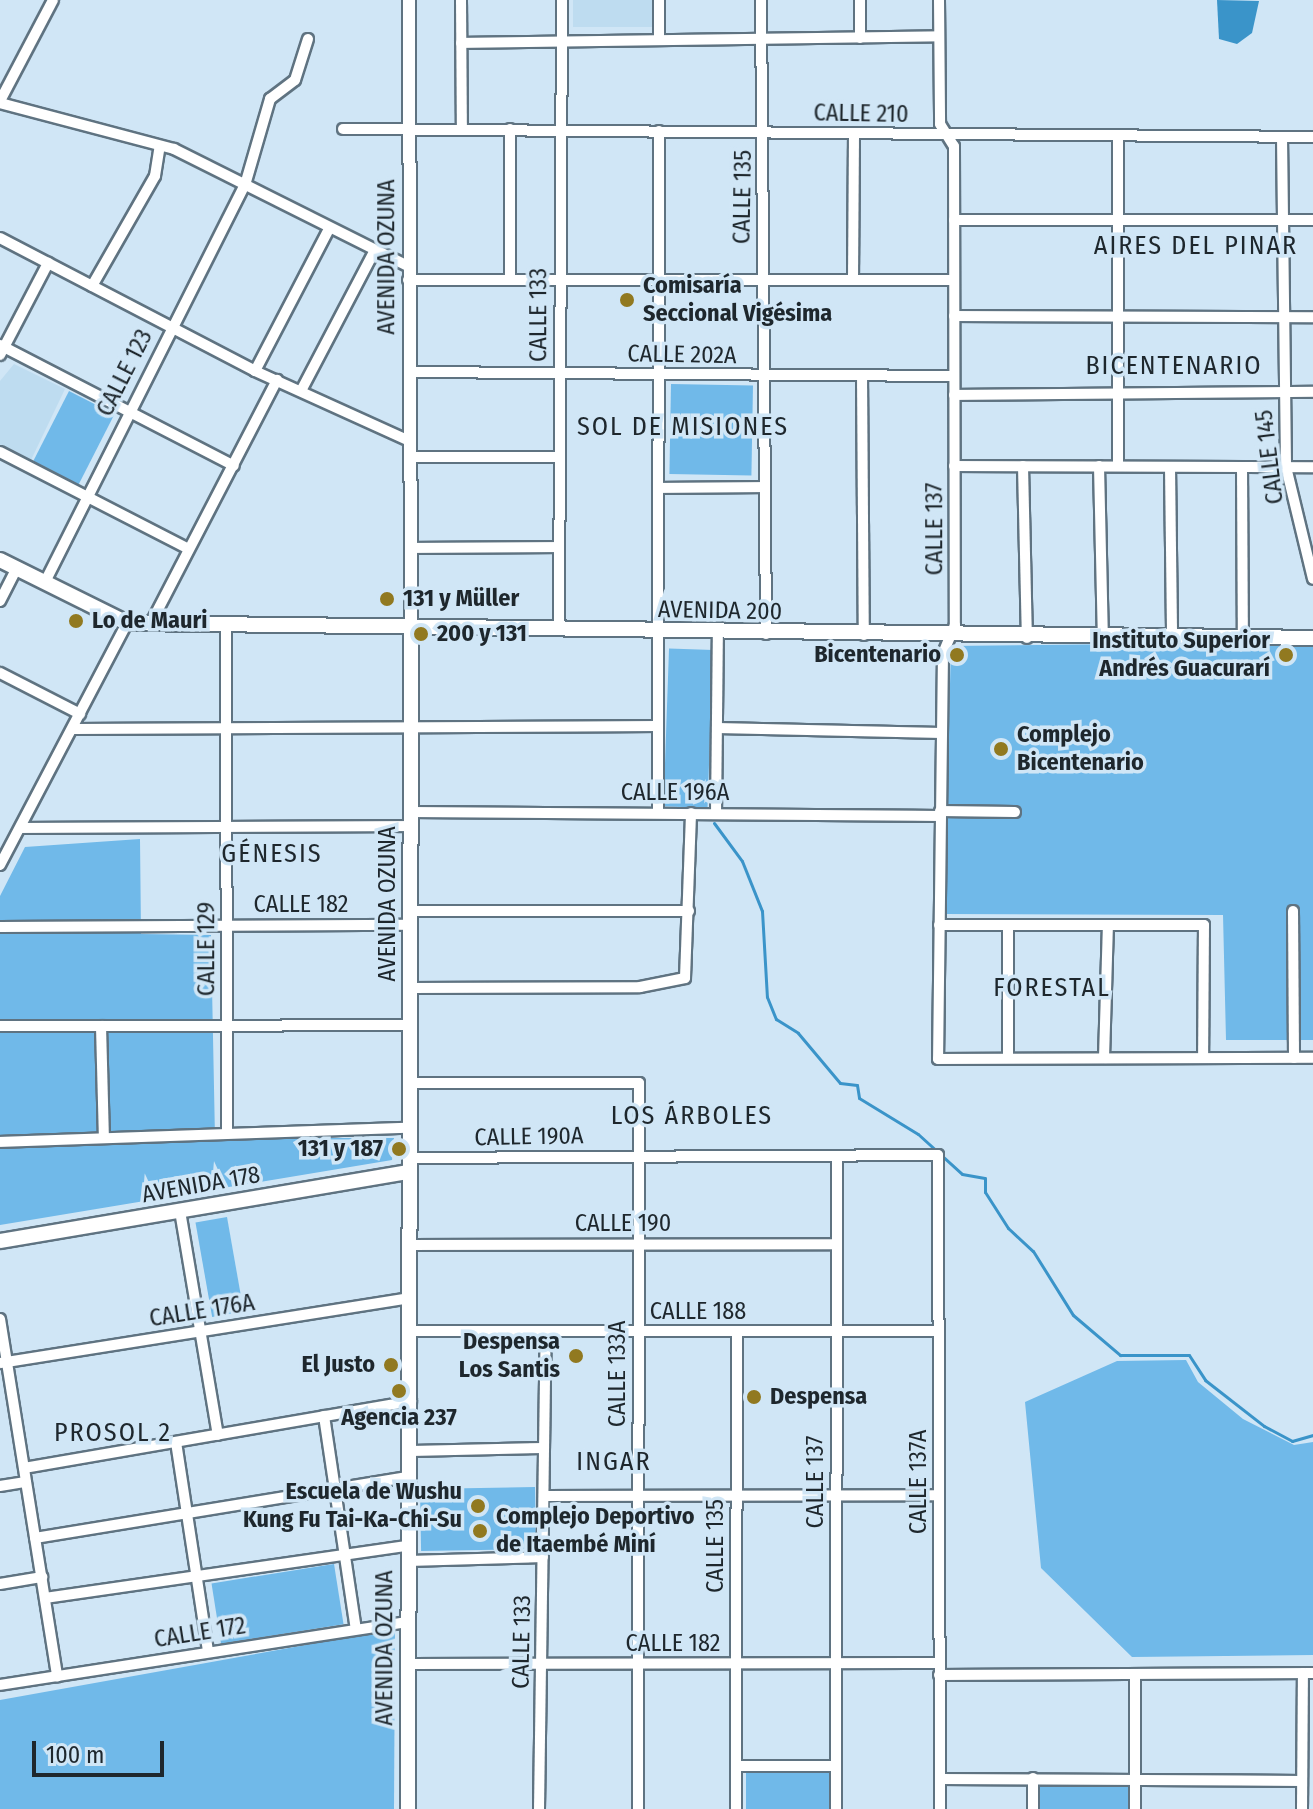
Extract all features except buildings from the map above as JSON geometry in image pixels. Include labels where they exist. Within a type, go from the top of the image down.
[{"type":"main road","points":[[0,560],[127,623]]},
{"type":"main road","name":"AVENIDA 200","points":[[127,623],[1027,638],[1313,638]]},
{"type":"main road","name":"AVENIDA OZUNA","points":[[408,1809],[411,627]]},
{"type":"main road","name":"AVENIDA 178","points":[[0,1241],[180,1211],[409,1165]]},
{"type":"street","points":[[53,0],[0,102],[160,146],[408,266]]},
{"type":"street","name":"AVENIDA OZUNA","points":[[409,0],[411,627]]},
{"type":"street","points":[[461,0],[462,129]]},
{"type":"street","name":"CALLE 133","points":[[559,630],[562,0]]},
{"type":"street","points":[[659,0],[659,40]]},
{"type":"street","name":"CALLE 135","points":[[761,0],[766,634]]},
{"type":"street","points":[[860,0],[860,38]]},
{"type":"street","name":"CALLE 137","points":[[939,0],[940,124],[954,146],[955,625],[943,653],[938,1059],[1008,1058]]},
{"type":"street","points":[[461,43],[939,36]]},
{"type":"street","name":"CALLE 123","points":[[45,582],[128,410],[245,185],[270,99],[295,80],[308,39]]},
{"type":"street","name":"CALLE 210","points":[[343,129],[1313,137]]},
{"type":"street","points":[[510,129],[510,280]]},
{"type":"street","points":[[658,813],[659,131]]},
{"type":"street","points":[[853,279],[854,133]]},
{"type":"street","points":[[1118,136],[1118,466]]},
{"type":"street","name":"CALLE 145","points":[[1282,137],[1286,467],[1313,579]]},
{"type":"street","points":[[92,286],[155,176],[160,146]]},
{"type":"street","points":[[954,220],[1313,220]]},
{"type":"street","points":[[255,371],[329,229]]},
{"type":"street","points":[[0,238],[255,371],[302,389],[409,441]]},
{"type":"street","points":[[302,389],[374,252]]},
{"type":"street","points":[[48,263],[1,349],[128,410],[234,466]]},
{"type":"street","points":[[408,280],[954,280]]},
{"type":"street","points":[[954,316],[1313,317]]},
{"type":"street","name":"CALLE 202A","points":[[409,372],[954,376]]},
{"type":"street","points":[[862,375],[864,635]]},
{"type":"street","points":[[151,623],[277,380]]},
{"type":"street","points":[[954,395],[1313,392]]},
{"type":"street","points":[[0,452],[189,549]]},
{"type":"street","points":[[409,457],[559,457]]},
{"type":"street","points":[[954,466],[1313,467]]},
{"type":"street","points":[[1023,466],[1027,638]]},
{"type":"street","points":[[1099,466],[1103,638]]},
{"type":"street","points":[[1170,467],[1172,639]]},
{"type":"street","points":[[1242,467],[1243,637]]},
{"type":"street","points":[[658,488],[765,487]]},
{"type":"street","points":[[410,548],[559,547]]},
{"type":"street","points":[[0,601],[17,568]]},
{"type":"street","points":[[0,864],[127,623]]},
{"type":"street","name":"CALLE 129","points":[[226,624],[227,1130]]},
{"type":"street","points":[[716,813],[718,632]]},
{"type":"street","points":[[0,673],[80,714]]},
{"type":"street","points":[[73,729],[658,726]]},
{"type":"street","points":[[717,728],[942,733]]},
{"type":"street","name":"CALLE 196A","points":[[21,828],[226,827],[658,813],[1015,812]]},
{"type":"street","points":[[410,988],[678,982],[689,972],[691,813]]},
{"type":"street","name":"CALLE 182","points":[[0,927],[227,925],[689,911]]},
{"type":"street","points":[[1293,911],[1294,1058]]},
{"type":"street","points":[[939,925],[1204,925],[1203,1058]]},
{"type":"street","points":[[1008,925],[1008,1058],[1313,1058]]},
{"type":"street","points":[[1104,1058],[1108,925]]},
{"type":"street","points":[[0,1026],[410,1025]]},
{"type":"street","points":[[101,1026],[104,1137]]},
{"type":"street","name":"CALLE 133A","points":[[409,1083],[639,1083],[638,1809]]},
{"type":"street","points":[[0,1142],[227,1130],[409,1128]]},
{"type":"street","name":"CALLE 190A","points":[[409,1165],[638,1156],[938,1155]]},
{"type":"street","name":"CALLE 137A","points":[[938,1155],[940,1809]]},
{"type":"street","name":"CALLE 137","points":[[836,1809],[837,1156]]},
{"type":"street","points":[[180,1211],[218,1435]]},
{"type":"street","name":"CALLE 190","points":[[409,1245],[837,1244]]},
{"type":"street","name":"CALLE 176A","points":[[4,1362],[410,1298]]},
{"type":"street","points":[[0,1319],[4,1362],[57,1676]]},
{"type":"street","name":"CALLE 188","points":[[410,1331],[938,1331]]},
{"type":"street","name":"CALLE 133","points":[[539,1809],[546,1331]]},
{"type":"street","name":"CALLE 135","points":[[736,1809],[737,1332]]},
{"type":"street","points":[[24,1468],[411,1401]]},
{"type":"street","points":[[324,1416],[356,1629]]},
{"type":"street","points":[[176,1442],[208,1652]]},
{"type":"street","points":[[411,1451],[544,1448]]},
{"type":"street","points":[[35,1538],[409,1477]]},
{"type":"street","points":[[0,1486],[26,1482]]},
{"type":"street","points":[[544,1496],[939,1495]]},
{"type":"street","points":[[45,1598],[345,1555],[543,1557]]},
{"type":"street","points":[[0,1584],[42,1577]]},
{"type":"street","name":"CALLE 172","points":[[0,1685],[407,1622]]},
{"type":"street","name":"CALLE 182","points":[[407,1664],[939,1663]]},
{"type":"street","points":[[939,1675],[1308,1673],[1308,1758],[1302,1781],[1302,1809]]},
{"type":"street","points":[[1135,1674],[1135,1809]]},
{"type":"street","points":[[736,1766],[836,1766]]},
{"type":"street","points":[[1033,1778],[1033,1809]]},
{"type":"street","points":[[940,1779],[1302,1781]]},
{"type":"shaded area","points":[[573,0],[652,0],[652,27],[573,27]]},
{"type":"shaded area","points":[[1217,0],[1259,1],[1252,33],[1237,44],[1219,39]]},
{"type":"shaded area","points":[[14,364],[65,389],[31,460],[0,445],[0,381]]},
{"type":"shaded area","points":[[671,384],[753,385],[751,475],[669,474]]},
{"type":"shaded area","points":[[69,391],[114,414],[78,485],[33,462]]},
{"type":"shaded area","points":[[1313,642],[1313,1040],[1226,1040],[1223,915],[944,914],[951,646]]},
{"type":"shaded area","points":[[669,648],[713,650],[707,808],[664,806]]},
{"type":"shaded area","points":[[140,839],[141,934],[211,935],[215,1138],[394,1138],[392,1160],[0,1225],[0,896],[25,847]]},
{"type":"shaded area","points":[[227,1217],[244,1312],[212,1317],[195,1223]]},
{"type":"shaded area","points":[[1186,1360],[1198,1382],[1243,1419],[1294,1445],[1313,1442],[1313,1655],[1132,1657],[1041,1568],[1025,1402],[1117,1361]]},
{"type":"shaded area","points":[[535,1487],[536,1549],[421,1551],[420,1489]]},
{"type":"shaded area","points":[[334,1564],[344,1624],[221,1644],[212,1583]]},
{"type":"shaded area","points":[[395,1629],[394,1809],[0,1809],[0,1700]]},
{"type":"shaded area","points":[[746,1771],[832,1771],[832,1809],[746,1809]]},
{"type":"shaded area","points":[[1038,1784],[1129,1784],[1129,1809],[1038,1809]]},
{"type":"waterway","points":[[714,823],[742,861],[762,911],[767,997],[776,1019],[798,1033],[840,1083],[857,1085],[859,1098],[918,1134],[962,1174],[985,1178],[985,1192],[1008,1228],[1033,1251],[1073,1315],[1120,1355],[1189,1355],[1205,1380],[1264,1426],[1292,1441],[1313,1435]]},
{"type":"place","name":"Comisaría Seccional Vigésima","points":[[627,300]]},
{"type":"place","name":"131 y Müller","points":[[387,599]]},
{"type":"place","name":"Lo de Mauri","points":[[76,621]]},
{"type":"place","name":"200 y 131","points":[[421,634]]},
{"type":"place","name":"Bicentenario","points":[[957,655]]},
{"type":"place","name":"Instituto Superior Andrés Guacurarí","points":[[1286,655]]},
{"type":"place","name":"Complejo Bicentenario","points":[[1001,749]]},
{"type":"place","name":"131 y 187","points":[[399,1149]]},
{"type":"place","name":"Despensa Los Santis","points":[[576,1356]]},
{"type":"place","name":"El Justo","points":[[391,1365]]},
{"type":"place","name":"Agencia 237","points":[[399,1391]]},
{"type":"place","name":"Despensa","points":[[754,1397]]},
{"type":"place","name":"Escuela de Wushu Kung Fu Tai-Ka-Chi-Su","points":[[478,1506]]},
{"type":"place","name":"Complejo Deportivo de Itaembé Miní","points":[[480,1531]]},
{"type":"district","name":"AIRES DEL PINAR","points":[[1196,246]]},
{"type":"district","name":"BICENTENARIO","points":[[1174,366]]},
{"type":"district","name":"SOL DE MISIONES","points":[[683,427]]},
{"type":"district","name":"GÉNESIS","points":[[272,854]]},
{"type":"district","name":"FORESTAL","points":[[1052,988]]},
{"type":"district","name":"LOS ÁRBOLES","points":[[692,1116]]},
{"type":"district","name":"PROSOL 2","points":[[113,1433]]},
{"type":"district","name":"INGAR","points":[[614,1462]]}]
